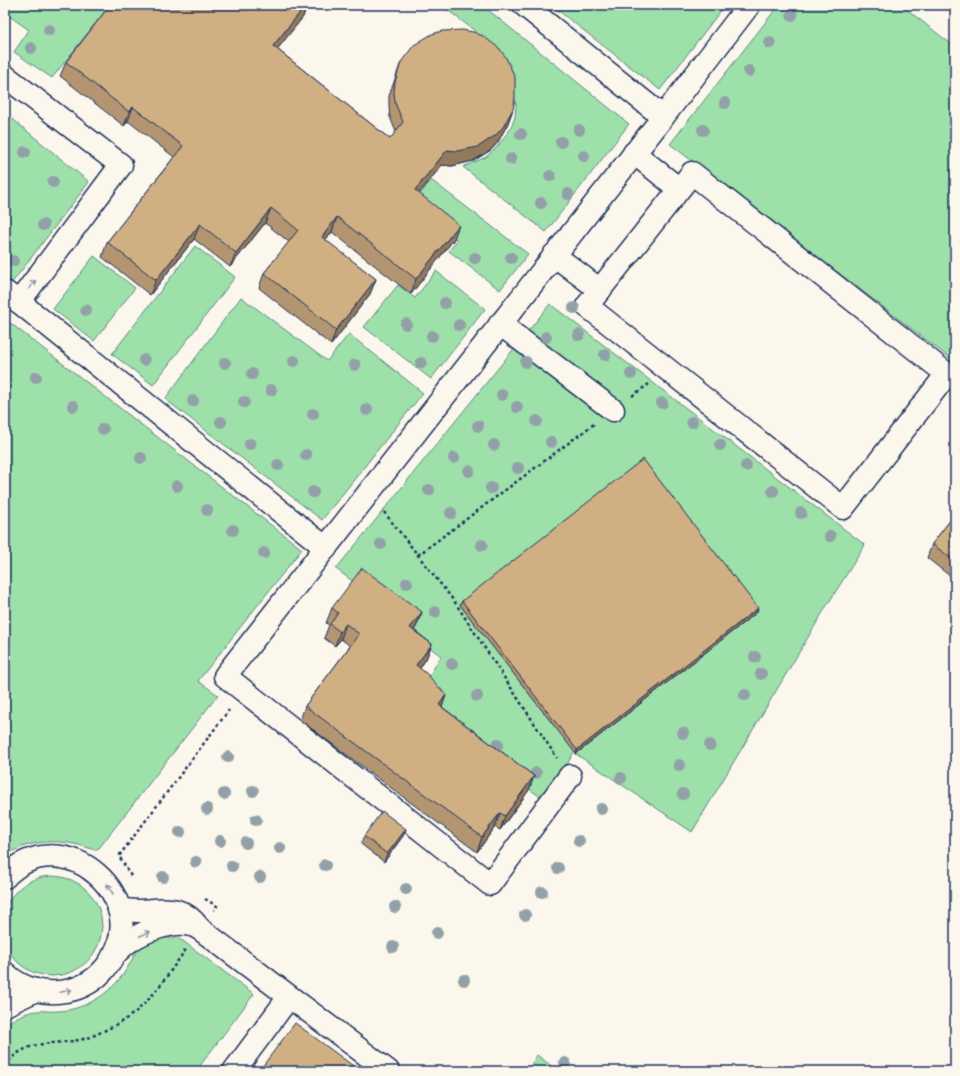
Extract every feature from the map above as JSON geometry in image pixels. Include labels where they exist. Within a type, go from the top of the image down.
[{"type":"street","points":[[524,5],[663,117]]},
{"type":"street","points":[[570,776],[490,884],[225,676],[749,5]]},
{"type":"street","points":[[5,76],[121,166],[12,297],[326,548]]},
{"type":"street","points":[[634,153],[679,189]]},
{"type":"street","points":[[692,173],[947,374],[843,508],[587,306],[679,189],[692,173]]},
{"type":"street","points":[[554,255],[600,290]]},
{"type":"street","points":[[500,324],[613,410]]},
{"type":"street","points":[[5,877],[15,868],[32,860],[51,857],[69,859],[86,866],[101,877],[112,892],[119,910],[120,919],[119,938],[113,956],[99,975],[79,988],[50,993],[23,986],[5,973]]},
{"type":"street","points":[[119,910],[138,911],[155,909],[181,912],[190,916],[200,929]]},
{"type":"street","points":[[113,956],[128,943],[159,928],[179,924],[195,925],[388,1071]]},
{"type":"street","points":[[5,1005],[36,990]]},
{"type":"street","points":[[234,1071],[289,996]]},
{"type":"path","points":[[418,555],[668,370]]},
{"type":"path","points":[[368,493],[454,601],[570,776]]},
{"type":"path","points":[[132,877],[118,856],[244,690]]},
{"type":"path","points":[[5,1066],[9,1060],[19,1052],[30,1046],[41,1043],[69,1042],[84,1039],[97,1035],[130,1016],[155,992],[217,906],[204,898]]},
{"type":"green space","points":[[5,5],[110,5],[52,78],[14,52],[29,30],[5,13]]},
{"type":"green space","points":[[441,5],[482,5],[629,124],[546,232],[463,167],[486,157],[497,147],[511,128],[515,117],[516,105],[513,92],[467,43],[475,31]]},
{"type":"green space","points":[[551,5],[725,5],[660,90]]},
{"type":"green space","points":[[779,5],[901,5],[955,47],[955,362],[670,144]]},
{"type":"green space","points":[[5,113],[89,182],[11,284],[5,280]]},
{"type":"green space","points":[[431,180],[528,254],[500,290],[449,251],[457,240],[412,205]]},
{"type":"green space","points":[[195,246],[235,277],[153,385],[112,354]]},
{"type":"green space","points":[[94,256],[135,288],[94,341],[53,309]]},
{"type":"green space","points":[[436,271],[485,309],[431,379],[364,327],[398,285],[415,298]]},
{"type":"green space","points":[[241,297],[327,361],[349,334],[423,393],[322,520],[165,399]]},
{"type":"green space","points":[[550,304],[865,545],[826,607],[692,832],[576,754],[757,612],[574,752],[546,801],[434,720],[422,688],[441,656],[412,634],[416,627],[336,569]]},
{"type":"green space","points":[[5,319],[302,549],[198,681],[218,695],[99,848],[95,850],[74,844],[47,842],[29,845],[13,851],[5,856]]},
{"type":"green space","points":[[52,876],[71,880],[87,891],[98,907],[102,926],[98,945],[87,961],[71,972],[52,976],[33,972],[17,961],[6,945],[2,926],[6,907],[17,891],[33,880]]},
{"type":"green space","points":[[161,938],[177,938],[183,941],[254,994],[196,1071],[17,1071],[12,1068],[9,1071],[5,1071],[5,1025],[19,1016],[32,1012],[66,1010],[80,1007],[93,1001],[107,992],[123,975],[139,949]]},
{"type":"green space","points":[[537,1055],[558,1071],[527,1071]]},
{"type":"building","points":[[110,5],[306,5],[273,46],[390,139],[403,122],[395,103],[395,82],[401,62],[414,45],[432,34],[442,31],[463,30],[473,32],[483,36],[500,49],[506,58],[515,77],[515,98],[513,109],[503,127],[496,135],[478,147],[457,151],[447,150],[415,190],[459,225],[416,279],[337,217],[322,237],[376,279],[336,330],[264,273],[298,230],[271,208],[236,253],[200,224],[156,280],[107,242],[183,146],[133,107],[129,112],[66,62]]},
{"type":"building","points":[[643,459],[758,608],[577,750],[462,601]]},
{"type":"building","points":[[955,514],[955,561],[932,544]]},
{"type":"building","points":[[362,568],[422,612],[410,628],[432,644],[416,665],[427,674],[446,695],[439,705],[534,776],[505,816],[500,813],[482,837],[305,706],[359,634],[346,624],[340,632],[330,624],[338,613],[332,608]]},
{"type":"building","points":[[382,811],[406,829],[387,854],[364,836]]},
{"type":"building","points":[[295,1023],[360,1071],[259,1071]]}]
